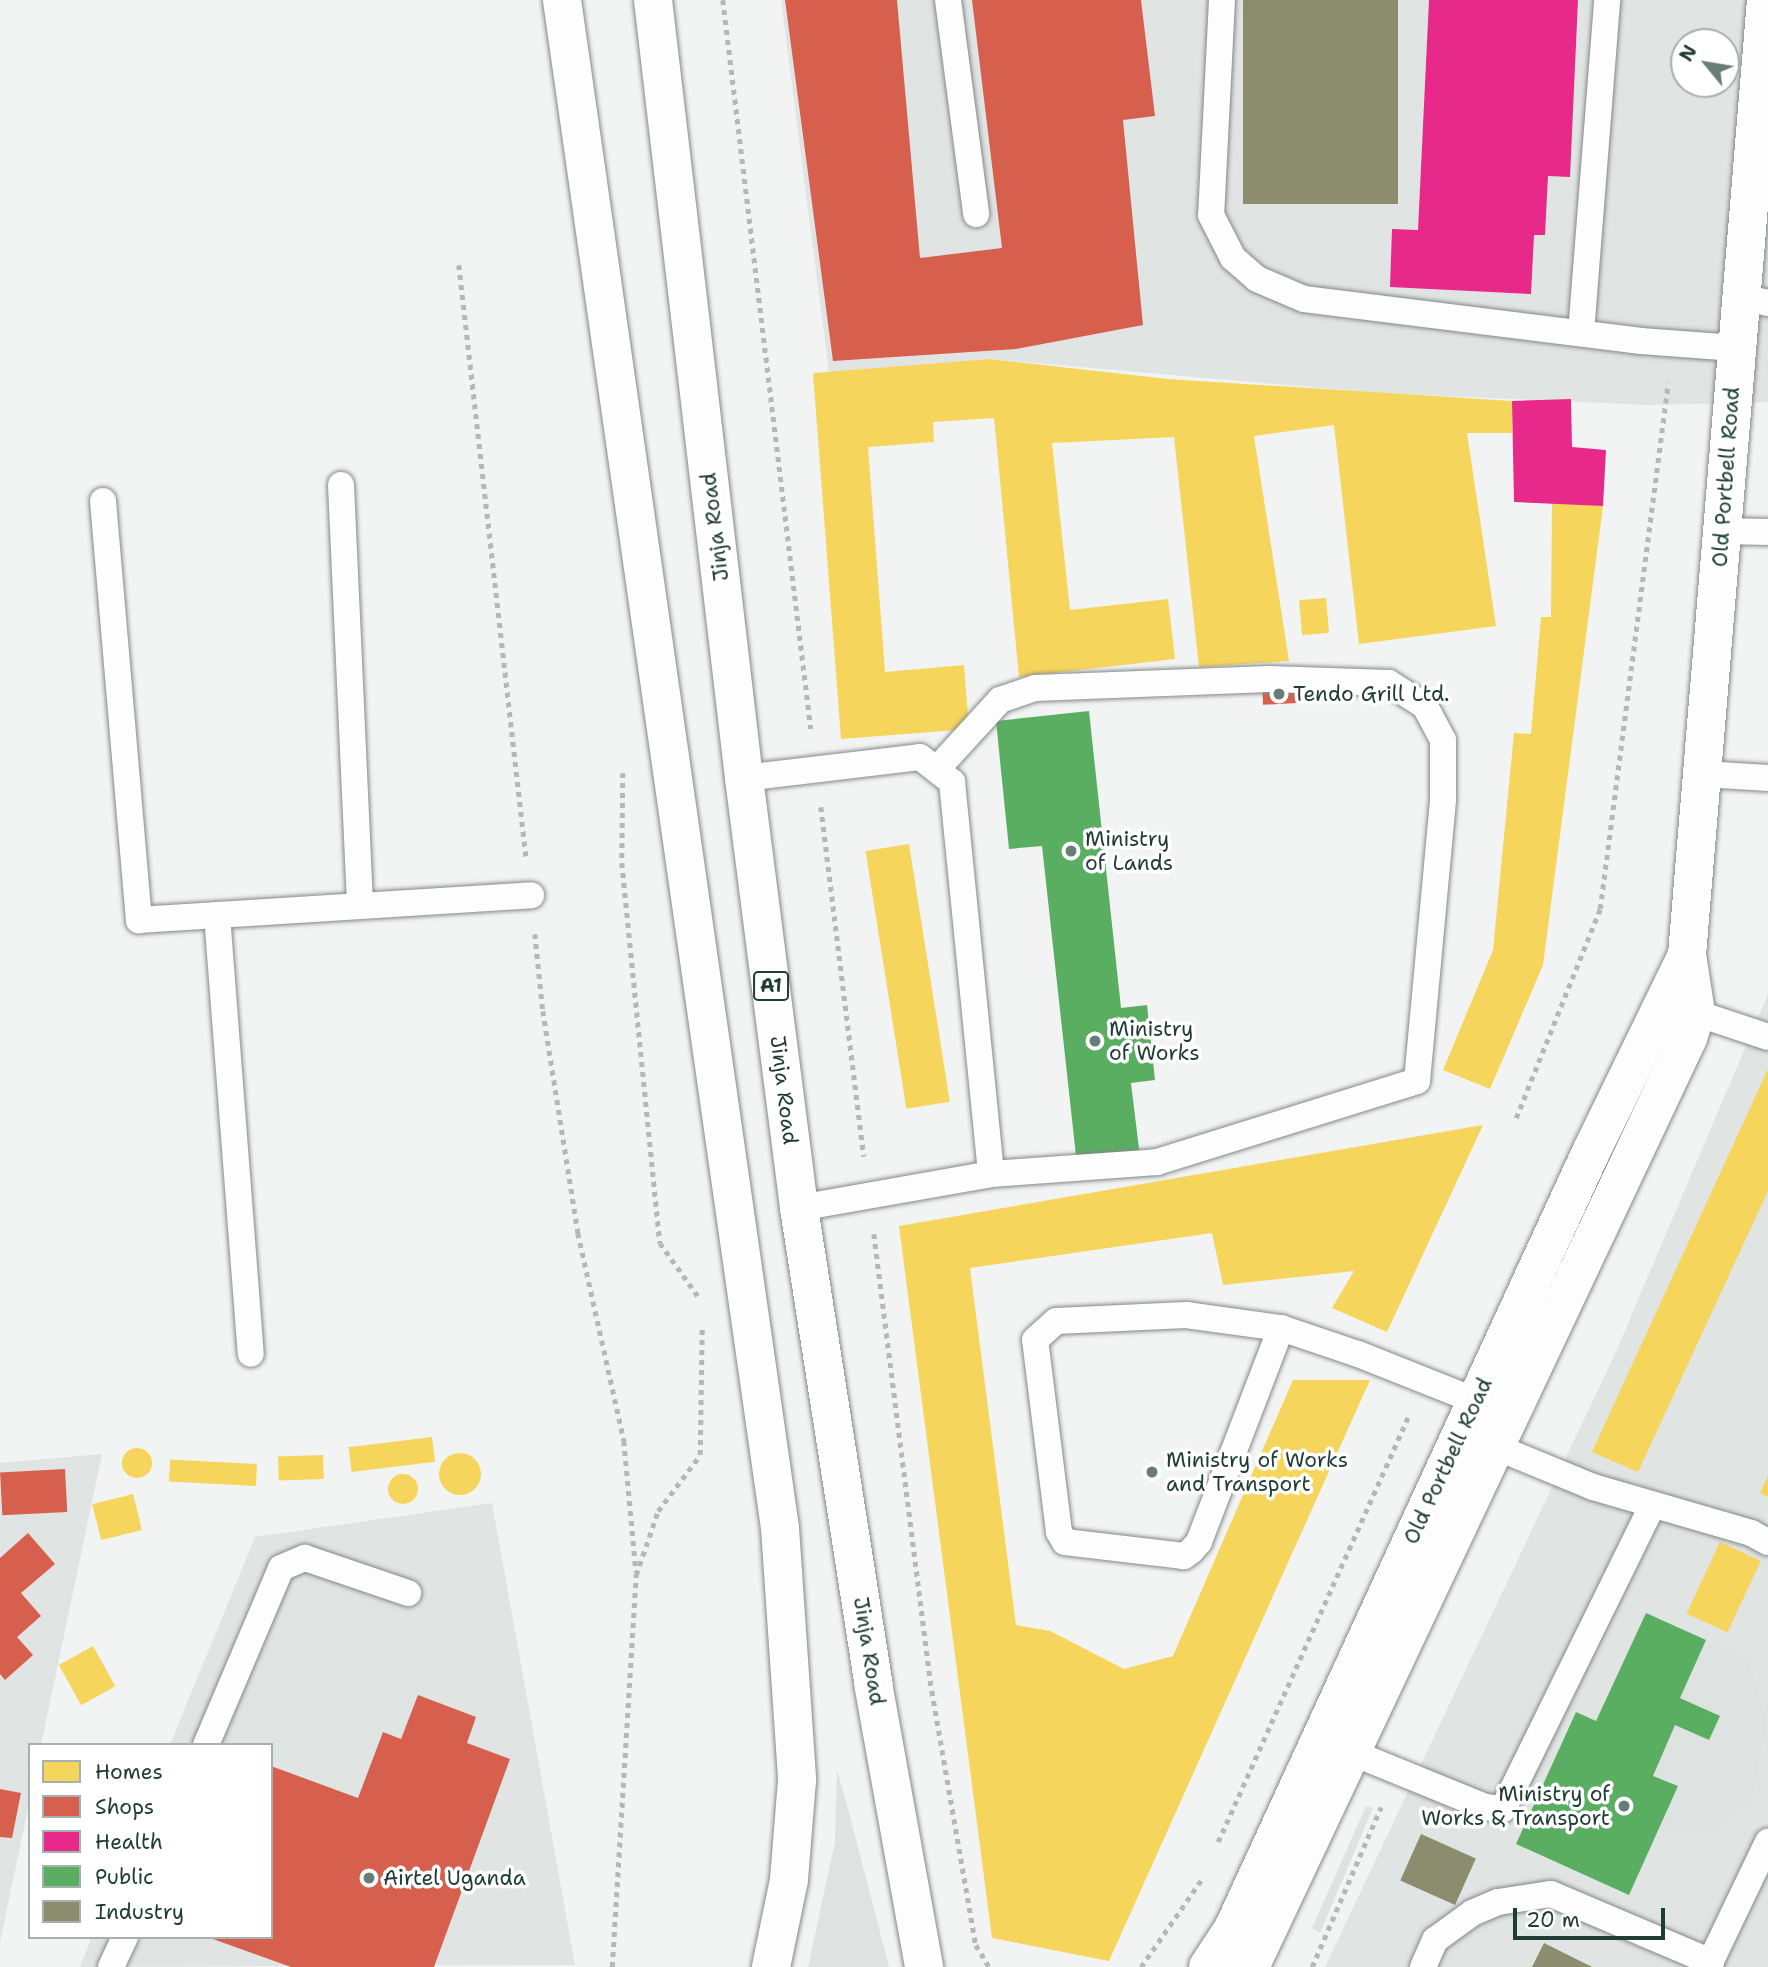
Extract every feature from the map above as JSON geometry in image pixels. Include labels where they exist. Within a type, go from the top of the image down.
[{"type":"main road","points":[[562,0],[780,1528],[797,1780],[789,1880],[771,1967]]},
{"type":"main road","name":"Jinja Road","points":[[653,0],[744,778],[799,1208],[873,1683],[924,1967]]},
{"type":"main road","name":"Old Portbell Road","points":[[1250,1967],[1688,1038],[1696,1013],[1687,955],[1736,348],[1754,300],[1766,0]]},
{"type":"main road","name":"Old Portbell Road","points":[[1208,1967],[1233,1928],[1591,1152],[1687,955]]},
{"type":"lane","points":[[947,0],[976,214]]},
{"type":"lane","points":[[1222,0],[1211,215],[1233,258],[1256,279],[1304,299],[1581,333],[1736,348]]},
{"type":"lane","points":[[1581,333],[1607,0]]},
{"type":"lane","points":[[341,485],[360,906]]},
{"type":"lane","points":[[103,501],[139,920],[531,895]]},
{"type":"lane","points":[[1723,531],[1768,532]]},
{"type":"lane","points":[[799,1208],[991,1174],[1157,1162],[1417,1081],[1444,799],[1443,740],[1425,706],[1389,683],[1269,679],[1035,688],[1000,701],[937,769]]},
{"type":"lane","points":[[744,778],[920,757],[952,782],[991,1174]]},
{"type":"lane","points":[[1703,774],[1768,778]]},
{"type":"lane","points":[[216,915],[251,1354]]},
{"type":"lane","points":[[1696,1013],[1768,1037]]},
{"type":"lane","points":[[1281,1328],[1199,1542],[1191,1551],[1184,1556],[1065,1542],[1059,1532],[1035,1340],[1046,1327],[1056,1321],[1186,1315],[1281,1328],[1426,1380],[1476,1401]]},
{"type":"lane","points":[[1496,1447],[1593,1487],[1751,1534],[1768,1542]]},
{"type":"lane","points":[[1353,1753],[1485,1807],[1503,1809],[1652,1506]]},
{"type":"lane","points":[[207,1743],[281,1568],[306,1558],[408,1593]]},
{"type":"lane","points":[[1423,1967],[1436,1940],[1472,1913],[1498,1902],[1550,1894],[1709,1964],[1768,1842]]},
{"type":"lane","points":[[111,1967],[124,1939]]},
{"type":"path","points":[[723,0],[771,419],[932,1691],[976,1945],[989,1967]]},
{"type":"path","points":[[1516,1118],[1600,909],[1673,343]]},
{"type":"path","points":[[1218,1843],[1426,1380]]},
{"type":"path","points":[[612,1967],[636,1575],[658,1511],[700,1455]]},
{"type":"path","points":[[1141,1967],[1207,1868]]},
{"type":"shaded area","points":[[781,0],[1768,0],[1768,402],[1649,405],[1377,393],[989,359],[829,372]]},
{"type":"shaded area","points":[[1768,994],[1768,1967],[1325,1967],[1615,1354]]},
{"type":"shaded area","points":[[102,1454],[41,1743],[28,1743],[28,1809],[0,1942],[0,1463]]},
{"type":"shaded area","points":[[492,1503],[575,1965],[80,1967],[91,1939],[273,1939],[273,1743],[171,1743],[255,1537]]},
{"type":"shaded area","points":[[1706,1640],[1748,1660],[1767,1722],[1752,1799],[1713,1830],[1658,1830],[1678,1786],[1653,1776],[1675,1725],[1709,1740],[1720,1717],[1680,1698]]},
{"type":"shaded area","points":[[837,1770],[889,1967],[808,1967],[835,1842]]},
{"type":"shaded area","points":[[1366,1806],[1373,1808],[1320,1933],[1312,1928]]},
{"type":"building: Homes","points":[[989,359],[1168,379],[1512,401],[1512,433],[1467,433],[1496,626],[1359,644],[1334,425],[1254,436],[1289,661],[1199,667],[1174,437],[1052,443],[1070,610],[1168,599],[1175,659],[1019,677],[994,418],[933,422],[934,442],[868,447],[885,672],[964,665],[969,729],[841,739],[813,373]]},
{"type":"building: Homes","points":[[1552,503],[1603,506],[1543,965],[1490,1089],[1443,1070],[1493,950],[1514,733],[1531,734],[1541,617],[1551,617]]},
{"type":"building: Homes","points":[[1326,598],[1329,633],[1302,635],[1299,600]]},
{"type":"building: Homes","points":[[909,844],[950,1102],[906,1109],[866,851]]},
{"type":"building: Homes","points":[[1768,1069],[1768,1191],[1638,1472],[1592,1452]]},
{"type":"building: Homes","points":[[1483,1125],[1387,1332],[1332,1308],[1354,1271],[1223,1285],[1212,1233],[970,1268],[1016,1625],[1050,1631],[1124,1669],[1173,1656],[1293,1380],[1370,1380],[1109,1961],[992,1938],[899,1226]]},
{"type":"building: Homes","points":[[432,1437],[435,1462],[352,1472],[349,1447]]},
{"type":"building: Homes","points":[[137,1448],[148,1452],[152,1463],[148,1474],[137,1478],[126,1474],[122,1463],[126,1452]]},
{"type":"building: Homes","points":[[460,1453],[475,1459],[481,1474],[475,1489],[460,1495],[445,1489],[439,1474],[445,1459]]},
{"type":"building: Homes","points":[[323,1455],[324,1479],[279,1481],[278,1457]]},
{"type":"building: Homes","points":[[170,1459],[257,1464],[256,1486],[169,1481]]},
{"type":"building: Homes","points":[[403,1474],[414,1478],[418,1489],[414,1500],[403,1504],[392,1500],[388,1489],[392,1478]]},
{"type":"building: Homes","points":[[1768,1476],[1768,1497],[1760,1493]]},
{"type":"building: Homes","points":[[133,1494],[142,1530],[101,1540],[92,1504]]},
{"type":"building: Homes","points":[[1720,1542],[1761,1561],[1727,1633],[1687,1614]]},
{"type":"building: Homes","points":[[93,1646],[115,1686],[81,1705],[59,1665]]},
{"type":"building: Shops","points":[[785,0],[897,0],[920,258],[1002,248],[972,0],[1141,0],[1155,116],[1123,120],[1143,325],[1016,349],[833,361]]},
{"type":"building: Shops","name":"Tendo Grill Ltd.","points":[[1296,683],[1297,703],[1263,705],[1262,685]]},
{"type":"building: Shops","points":[[65,1469],[67,1512],[2,1515],[0,1472]]},
{"type":"building: Shops","points":[[28,1533],[55,1564],[21,1593],[41,1616],[17,1637],[33,1655],[5,1680],[0,1674],[0,1558]]},
{"type":"building: Shops","points":[[418,1695],[476,1717],[467,1743],[510,1759],[434,1967],[291,1967],[213,1939],[273,1939],[273,1767],[358,1798],[383,1732],[401,1739]]},
{"type":"building: Shops","points":[[0,1789],[21,1793],[12,1838],[0,1837]]},
{"type":"building: Health","points":[[1429,0],[1578,0],[1570,177],[1548,176],[1545,235],[1534,235],[1531,294],[1390,287],[1392,229],[1418,230]]},
{"type":"building: Health","points":[[1571,399],[1572,447],[1606,450],[1603,506],[1514,502],[1512,401]]},
{"type":"building: Public","points":[[1089,711],[1121,1008],[1147,1005],[1155,1080],[1131,1083],[1140,1157],[1077,1165],[1042,846],[1009,849],[996,721]]},
{"type":"building: Public","points":[[1646,1613],[1706,1640],[1680,1698],[1720,1716],[1709,1740],[1675,1725],[1653,1776],[1678,1786],[1629,1895],[1516,1844],[1576,1712],[1596,1721]]},
{"type":"building: Industry","points":[[1243,0],[1398,0],[1398,204],[1243,204]]},
{"type":"building: Industry","points":[[1421,1834],[1476,1858],[1455,1905],[1400,1881]]},
{"type":"building: Industry","points":[[1544,1943],[1592,1967],[1532,1967]]},
{"type":"place","name":"Tendo Grill Ltd.","points":[[1279,694]]},
{"type":"place","name":"Ministry of Lands","points":[[1071,851]]},
{"type":"place","name":"Ministry of Works","points":[[1095,1041]]},
{"type":"place","name":"Ministry of Works and Transport","points":[[1152,1472]]},
{"type":"place","name":"Ministry of Works & Transport","points":[[1624,1806]]},
{"type":"place","name":"Airtel Uganda","points":[[369,1878]]}]
